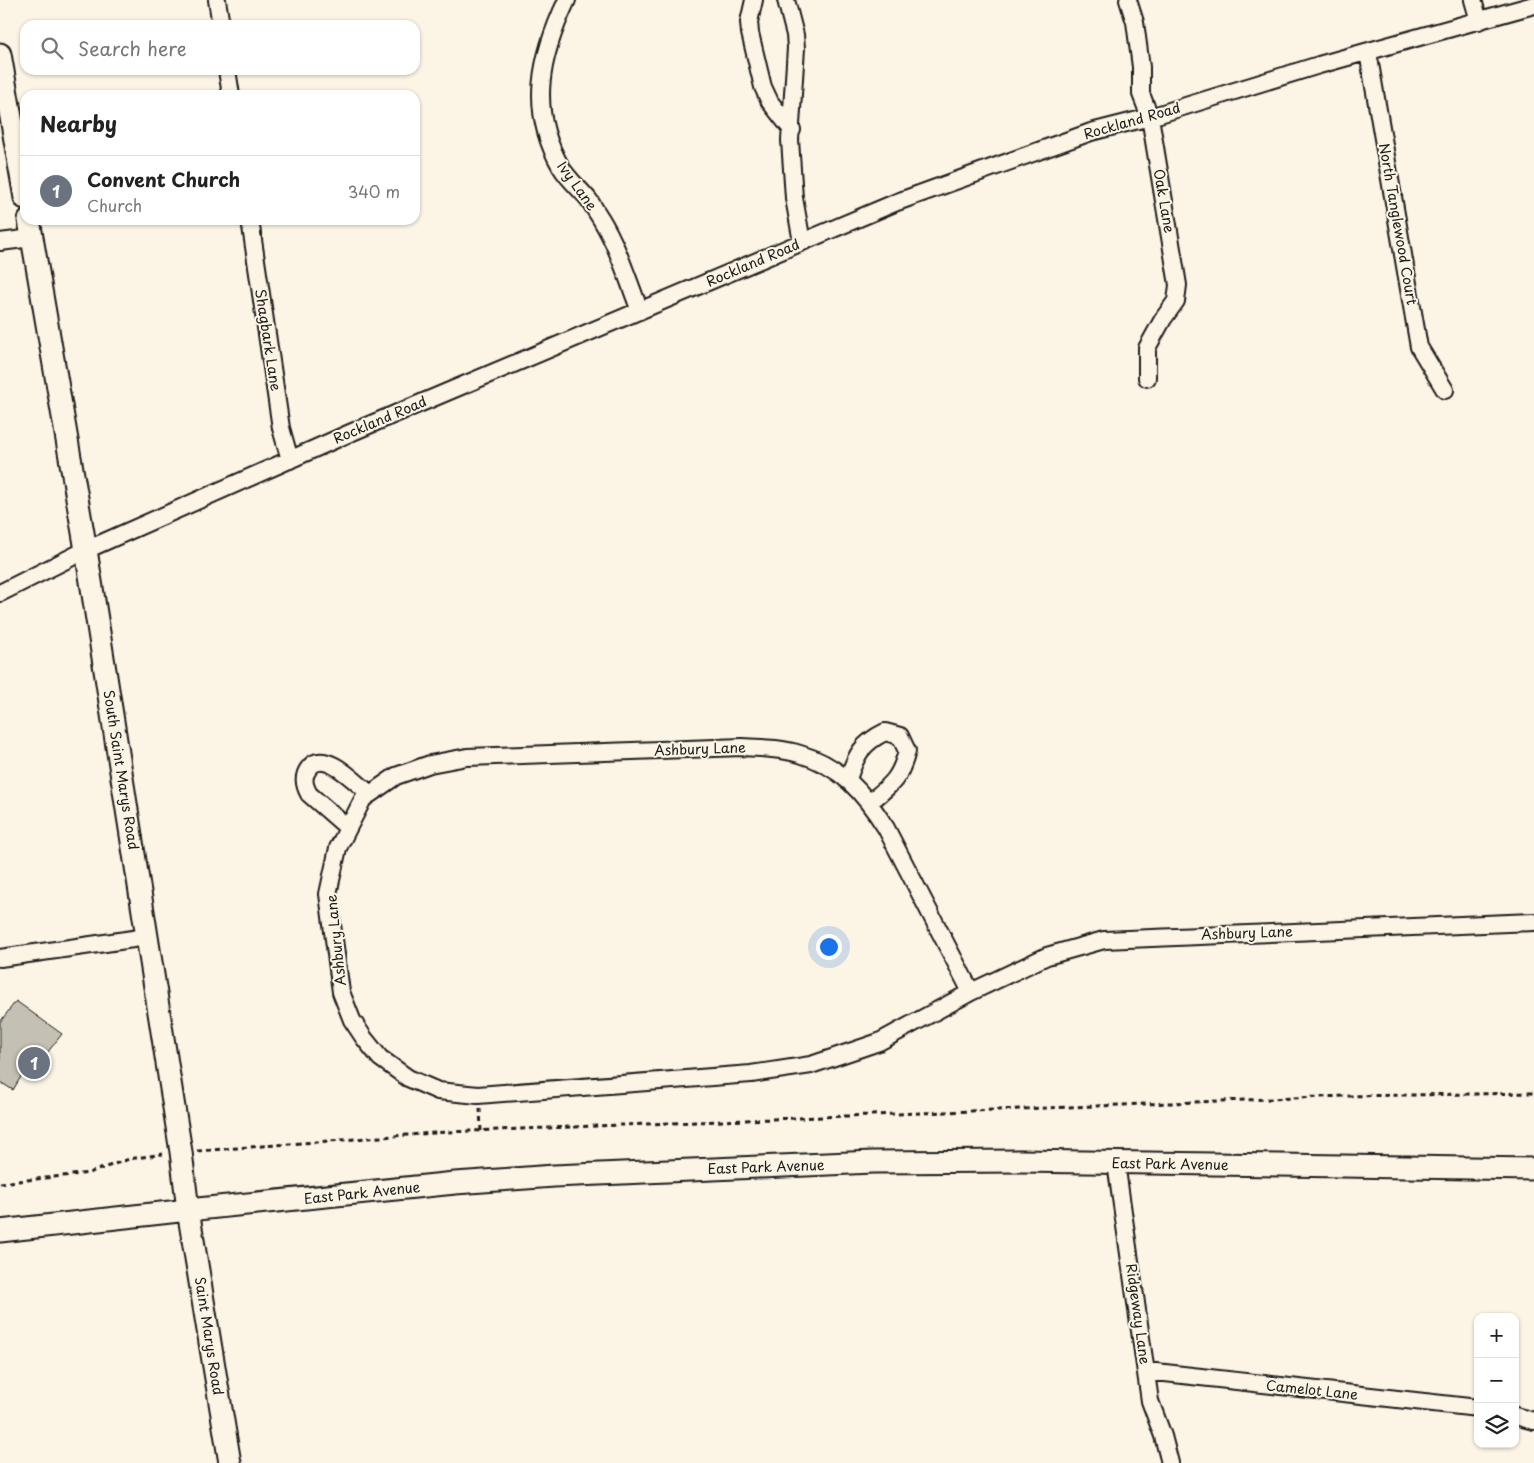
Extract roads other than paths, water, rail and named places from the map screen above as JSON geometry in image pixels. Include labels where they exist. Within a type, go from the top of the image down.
[{"type":"main road","points":[[0,54],[20,169]]},
{"type":"main road","name":"South Saint Marys Road","points":[[30,229],[86,550],[181,1152],[188,1210]]},
{"type":"main road","name":"East Park Avenue","points":[[0,1231],[455,1183],[554,1176],[873,1162],[1021,1161],[1534,1169]]},
{"type":"main road","name":"Saint Marys Road","points":[[188,1210],[230,1463]]},
{"type":"street","points":[[217,0],[220,20]]},
{"type":"street","name":"Ivy Lane","points":[[567,0],[555,26],[543,68],[540,91],[543,124],[562,169],[589,200],[602,222],[617,251],[640,310]]},
{"type":"street","points":[[754,0],[749,22],[750,33],[763,87],[770,102],[792,130]]},
{"type":"street","points":[[786,0],[795,35],[796,48],[790,140],[794,198],[802,242]]},
{"type":"street","name":"Oak Lane","points":[[1128,0],[1135,22],[1141,67],[1141,94],[1150,117],[1178,285],[1176,301],[1163,319],[1147,348],[1146,378]]},
{"type":"street","points":[[1473,0],[1479,21]]},
{"type":"street","name":"Rockland Road","points":[[0,593],[86,550],[350,432],[897,202],[1082,135],[1150,117],[1319,65],[1534,5]]},
{"type":"street","name":"North Tanglewood Court","points":[[1368,52],[1419,347],[1445,390]]},
{"type":"street","points":[[229,75],[230,90]]},
{"type":"street","name":"Shagbark Lane","points":[[251,225],[281,428],[290,460]]},
{"type":"street","points":[[0,242],[30,229]]},
{"type":"street","points":[[848,779],[856,756],[871,738],[885,732],[900,736],[907,752],[903,769],[891,785],[870,802]]},
{"type":"street","name":"Ashbury Lane","points":[[971,992],[886,828],[870,802],[848,779],[828,766],[800,754],[772,749],[722,748],[467,757],[430,764],[396,776],[363,799],[338,848],[328,894],[341,992],[352,1020],[380,1058],[408,1078],[438,1091],[478,1095],[751,1074],[811,1065],[879,1042],[971,992],[1047,956],[1104,940],[1534,922]]},
{"type":"street","points":[[348,828],[309,794],[304,778],[307,770],[312,764],[323,761],[335,765],[370,794]]},
{"type":"street","points":[[0,958],[147,936]]},
{"type":"street","name":"Ridgeway Lane","points":[[1116,1163],[1150,1401],[1170,1463]]},
{"type":"street","name":"Camelot Lane","points":[[1147,1371],[1474,1408]]},
{"type":"street","points":[[1519,1417],[1534,1420]]},
{"type":"place","name":"Convent Church","points":[[34,1063]]}]
